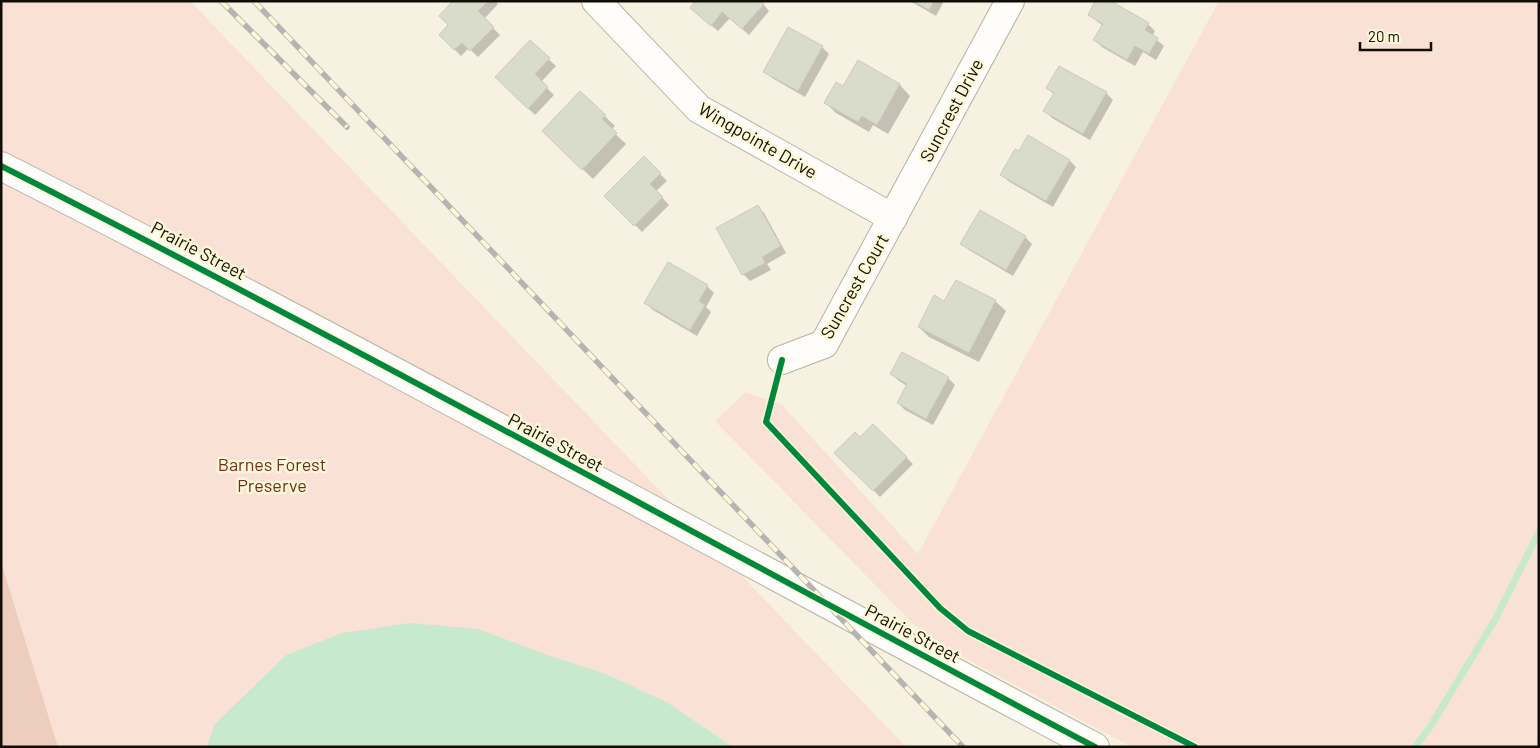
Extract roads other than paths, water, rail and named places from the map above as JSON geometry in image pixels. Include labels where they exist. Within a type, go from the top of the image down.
[{"type":"street","name":"Wingpointe Drive","points":[[596,1],[700,109],[893,218]]},
{"type":"street","name":"Suncrest Drive","points":[[893,218],[1010,1]]},
{"type":"street","name":"Prairie Street","points":[[1,166],[188,261],[836,610],[1095,747]]},
{"type":"street","name":"Suncrest Court","points":[[782,360],[824,344],[893,218]]},
{"type":"waterway","points":[[1415,747],[1430,727],[1496,618],[1539,532]]},
{"type":"railway","points":[[221,1],[347,127]]},
{"type":"railway","points":[[254,1],[963,747]]},
{"type":"park label","name":"Barnes Forest Preserve","points":[[272,474]]}]
